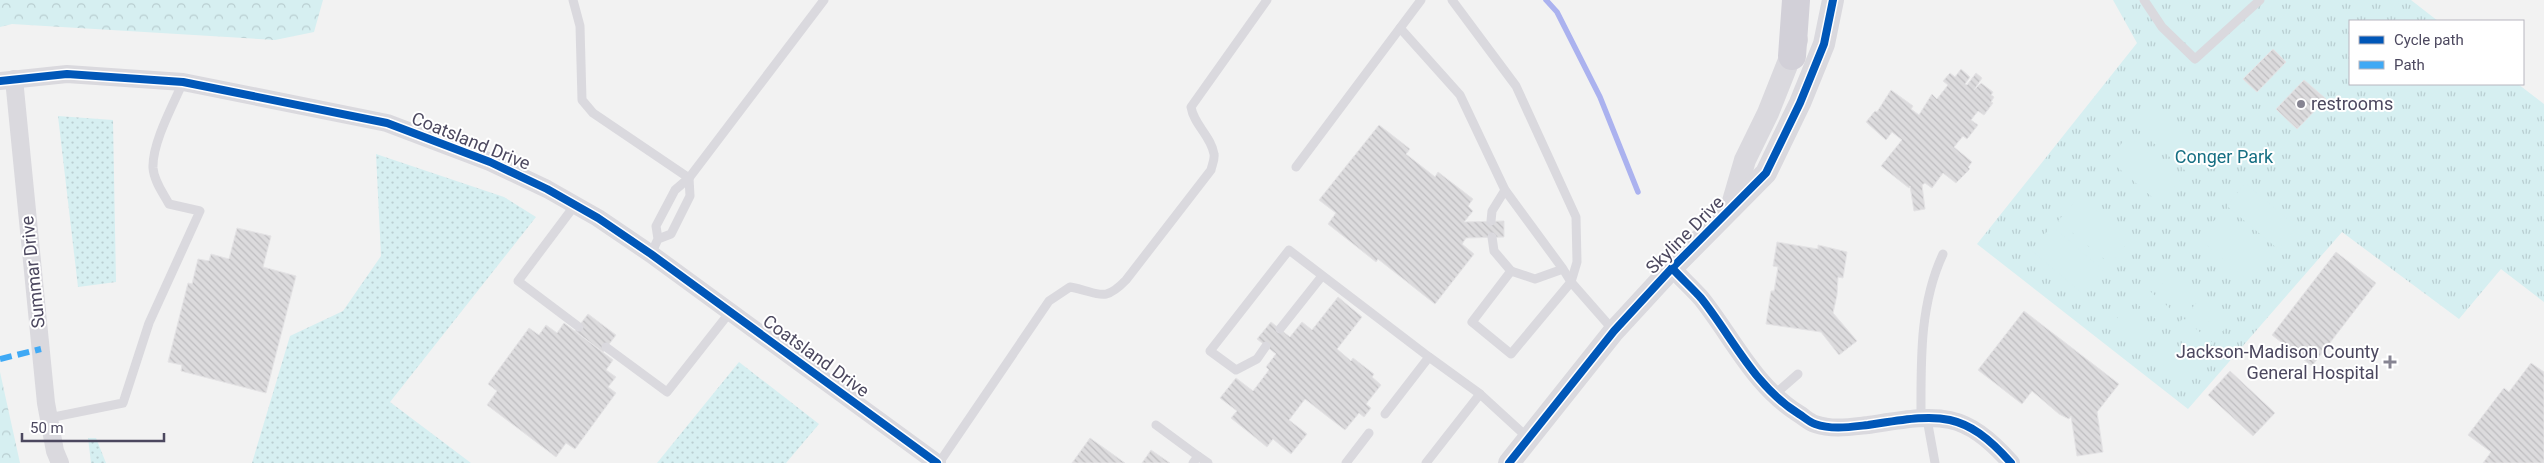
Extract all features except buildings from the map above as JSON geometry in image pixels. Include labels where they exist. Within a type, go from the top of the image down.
[{"type":"main road","points":[[1792,56],[1796,0]]},
{"type":"street","name":"Skyline Drive","points":[[1730,211],[1745,160],[1792,56],[1803,24],[1807,0]]},
{"type":"street","name":"Skyline Drive","points":[[1509,463],[1614,332],[1672,268],[1766,173],[1800,103],[1824,44],[1833,0]]},
{"type":"street","name":"Coatsland Drive","points":[[7,80],[67,74],[183,82],[387,123],[490,162],[654,246],[730,312],[938,463]]},
{"type":"street","name":"Summar Drive","points":[[7,80],[49,418],[55,451],[60,463]]},
{"type":"street","points":[[1672,268],[1701,298],[1760,382],[1784,404],[1814,424],[1844,428],[1914,417],[1952,418],[1974,428],[1995,445],[2011,463]]},
{"type":"lane","points":[[572,0],[580,26],[582,100],[593,113],[689,178]]},
{"type":"lane","points":[[654,246],[656,226],[675,190],[689,178],[824,0]]},
{"type":"lane","points":[[938,463],[1050,301],[1070,288],[1102,296],[1114,293],[1211,170],[1214,155],[1206,136],[1192,118],[1191,108],[1267,0]]},
{"type":"lane","points":[[1296,167],[1421,0]]},
{"type":"lane","points":[[1452,0],[1516,86],[1576,217],[1577,262],[1572,282],[1511,354],[1472,322],[1511,271]]},
{"type":"lane","points":[[2144,0],[2162,27],[2195,59],[2260,0]]},
{"type":"lane","points":[[1400,28],[1460,95],[1505,190],[1572,282],[1614,332]]},
{"type":"lane","points":[[49,418],[123,403],[148,323],[200,211],[169,204],[157,183],[153,168],[158,144],[183,82]]},
{"type":"lane","points":[[654,246],[671,234],[690,196],[689,178]]},
{"type":"lane","points":[[1491,221],[1492,211],[1505,190]]},
{"type":"lane","points":[[575,205],[518,281],[579,327]]},
{"type":"lane","points":[[1492,238],[1494,251],[1511,271],[1536,279],[1563,269]]},
{"type":"lane","points":[[1266,346],[1257,359],[1236,370],[1210,351],[1289,250],[1480,394],[1528,438]]},
{"type":"lane","points":[[1935,463],[1924,418],[1922,336],[1934,273],[1943,254]]},
{"type":"lane","points":[[1280,329],[1322,276]]},
{"type":"lane","points":[[606,347],[667,392],[730,312]]},
{"type":"lane","points":[[1385,414],[1429,357]]},
{"type":"lane","points":[[1774,395],[1798,374]]},
{"type":"lane","points":[[1426,463],[1480,394]]},
{"type":"lane","points":[[1156,425],[1196,459],[1208,463]]},
{"type":"lane","points":[[1346,463],[1369,433]]},
{"type":"green space","points":[[0,0],[323,0],[314,32],[275,40],[12,24],[0,27]]},
{"type":"green space","name":"Conger Park","points":[[2113,0],[2411,0],[2437,20],[2349,20],[2349,85],[2519,85],[2544,104],[2544,302],[2501,269],[2459,319],[2342,232],[2188,409],[1977,244],[2137,43]]},
{"type":"green space","points":[[2155,104],[2207,149],[2187,172],[2135,127]]},
{"type":"green space","points":[[58,116],[113,120],[116,282],[78,287]]},
{"type":"green space","points":[[2128,136],[2180,180],[2160,204],[2108,159]]},
{"type":"green space","points":[[376,154],[504,197],[536,217],[390,402],[471,463],[252,463],[290,336],[343,311],[381,256]]},
{"type":"green space","points":[[2245,183],[2297,227],[2278,249],[2227,206]]},
{"type":"green space","points":[[2079,196],[2131,239],[2110,264],[2058,221]]},
{"type":"green space","points":[[2219,215],[2270,257],[2250,282],[2199,239]]},
{"type":"green space","points":[[2052,226],[2103,270],[2083,294],[2031,250]]},
{"type":"green space","points":[[2164,262],[2194,287],[2182,301],[2153,276]]},
{"type":"green space","points":[[2144,286],[2173,311],[2162,324],[2132,300]]},
{"type":"green space","points":[[2203,295],[2233,319],[2221,333],[2192,308]]},
{"type":"green space","points":[[2124,310],[2153,334],[2142,348],[2113,323]]},
{"type":"green space","points":[[2183,318],[2213,343],[2201,357],[2172,332]]},
{"type":"green space","points":[[2163,342],[2193,367],[2181,380],[2152,356]]},
{"type":"green space","points":[[739,362],[819,424],[786,463],[657,463]]},
{"type":"green space","points":[[0,372],[20,463],[0,463]]},
{"type":"green space","points":[[88,438],[96,438],[106,463],[91,463]]},
{"type":"waterway","points":[[1546,0],[1557,12],[1600,97],[1638,192]]},
{"type":"marked path","points":[[0,359],[41,349]]},
{"type":"cycle path","points":[[1509,463],[1614,331],[1672,268],[1766,173],[1800,103],[1824,44],[1833,0]]},
{"type":"cycle path","points":[[0,81],[67,74],[183,82],[387,123],[490,162],[547,189],[598,218],[651,254],[937,463]]},
{"type":"cycle path","points":[[1672,268],[1713,313],[1745,360],[1769,390],[1783,403],[1811,422],[1821,426],[1841,428],[1912,419],[1946,419],[1962,424],[1977,432],[1994,445],[2011,463]]},
{"type":"place","name":"restrooms","points":[[2301,104]]},
{"type":"place","name":"Jackson-Madison County General Hospital","points":[[2390,362]]}]
